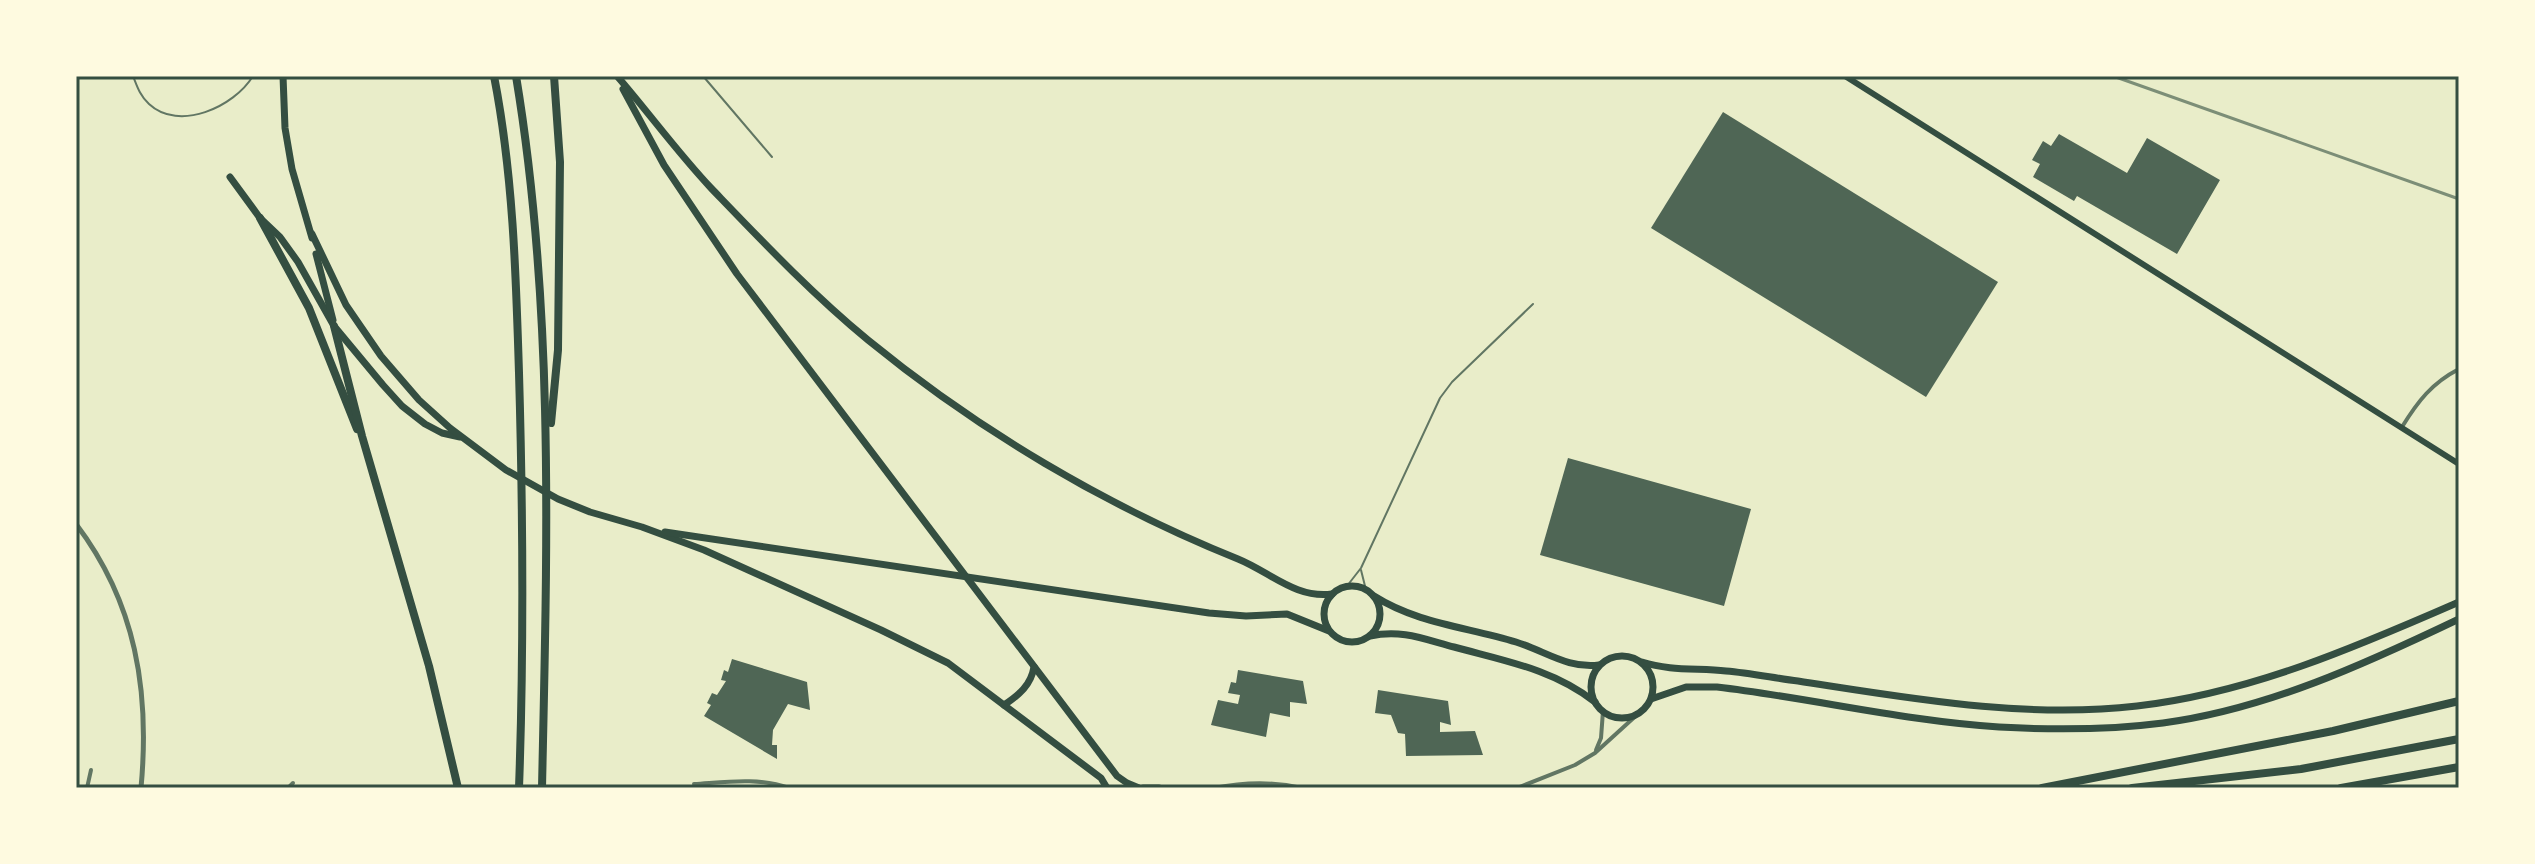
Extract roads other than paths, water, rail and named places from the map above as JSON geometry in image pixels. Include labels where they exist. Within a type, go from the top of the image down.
[{"type":"highway","points":[[494,76],[510,189],[521,449],[519,788]]},
{"type":"highway","points":[[516,76],[531,188],[548,458]]},
{"type":"highway","points":[[542,788],[548,458],[558,350],[560,162],[554,76]]},
{"type":"highway","points":[[260,218],[309,308],[350,414],[362,436]]},
{"type":"highway","points":[[334,326],[362,436],[429,666],[458,788]]},
{"type":"highway","points":[[2042,788],[2333,731],[2459,701]]},
{"type":"highway","points":[[2132,788],[2301,769],[2459,739]]},
{"type":"highway","points":[[2341,788],[2459,767]]},
{"type":"main road","points":[[283,76],[285,128],[292,169],[312,234],[334,326]]},
{"type":"main road","points":[[617,76],[664,165],[737,274],[1034,667],[1117,776],[1141,788],[1159,788]]},
{"type":"main road","points":[[617,76],[708,185],[791,269],[868,340],[971,416],[1076,481],[1156,524],[1254,566],[1306,594],[1332,594],[1347,586],[1366,590],[1409,615],[1518,643],[1577,667],[1599,665],[1625,655],[1659,668],[1726,671],[1983,706],[2067,710],[2136,706],[2196,696],[2294,669],[2459,602]]},
{"type":"main road","points":[[1845,76],[2459,464]]},
{"type":"main road","points":[[230,177],[298,262],[334,326],[402,406],[442,433],[463,437]]},
{"type":"main road","points":[[312,234],[346,305],[381,356],[419,400],[463,437],[533,486],[590,512],[704,550],[948,663],[1101,778],[1107,788]]},
{"type":"main road","points":[[642,527],[1209,613],[1246,616],[1287,614],[1329,631],[1344,641],[1362,640],[1386,632],[1407,633],[1517,663],[1567,682],[1603,711],[1623,718],[1639,713],[1651,699],[1651,675],[1642,662]]},
{"type":"main road","points":[[1329,631],[1324,612],[1332,594]]},
{"type":"main road","points":[[1370,636],[1379,621],[1374,596]]},
{"type":"main road","points":[[1651,699],[1686,687],[1717,687],[1919,719],[1999,727],[2080,729],[2161,723],[2244,705],[2302,687],[2459,619]]},
{"type":"main road","points":[[1595,702],[1591,690],[1599,665]]},
{"type":"main road","points":[[1004,705],[1025,689],[1032,679],[1034,667]]},
{"type":"street","points":[[2402,427],[2422,395],[2439,379],[2459,369]]},
{"type":"street","points":[[76,524],[109,576],[134,646],[145,714],[141,788]]},
{"type":"street","points":[[1595,753],[1601,738],[1603,711]]},
{"type":"street","points":[[1517,788],[1565,770],[1595,753],[1639,713]]},
{"type":"street","points":[[87,788],[91,770]]},
{"type":"street","points":[[694,784],[772,782],[789,788]]},
{"type":"street","points":[[1214,788],[1256,782],[1302,788]]},
{"type":"street","points":[[288,788],[293,783]]},
{"type":"lane","points":[[133,76],[140,94],[149,104],[162,113],[187,116],[223,104],[243,90],[253,76]]},
{"type":"lane","points":[[703,76],[772,157]]},
{"type":"lane","points":[[1347,586],[1361,568],[1440,398],[1452,382],[1533,304]]},
{"type":"lane","points":[[1361,568],[1366,590]]},
{"type":"railway","points":[[2113,76],[2459,199]]}]
